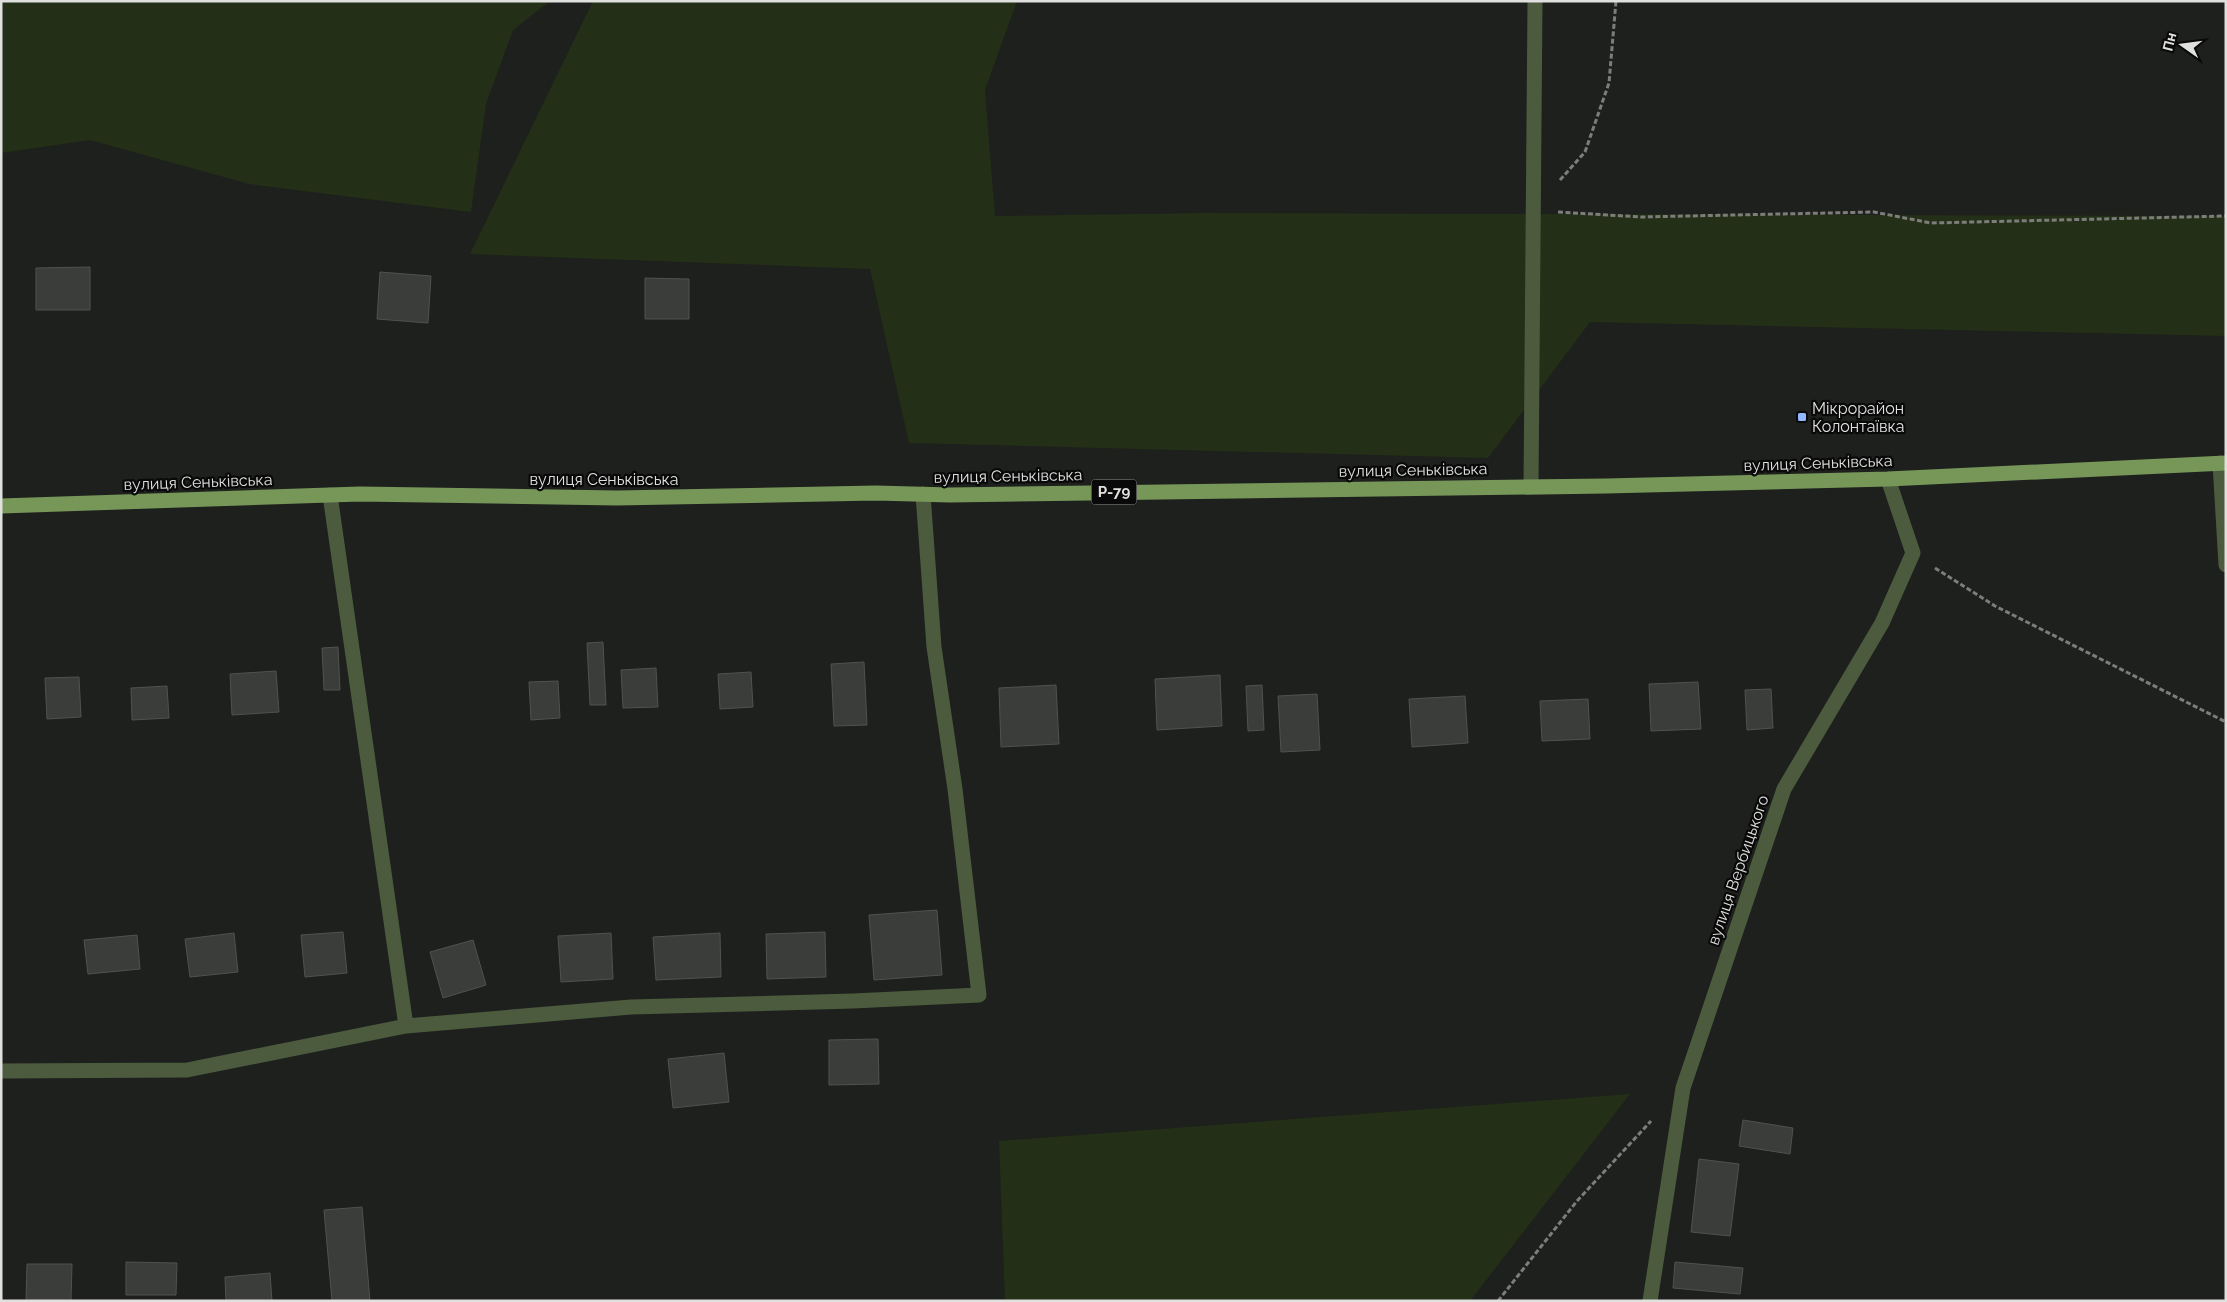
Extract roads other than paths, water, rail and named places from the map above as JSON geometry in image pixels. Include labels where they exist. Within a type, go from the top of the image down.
[{"type":"main road","name":"вулиця Сенькiвська","points":[[1,506],[330,495],[617,498],[876,493],[1531,487],[1888,479],[2223,463]]},
{"type":"street","points":[[1531,487],[1535,1]]},
{"type":"street","points":[[2223,463],[2226,565]]},
{"type":"street","name":"вулиця Вербицького","points":[[1650,1301],[1683,1088],[1784,789],[1882,623],[1913,553],[1888,479]]},
{"type":"street","points":[[1,1072],[187,1070],[406,1026],[631,1006],[854,1001],[979,995],[955,789],[934,647],[923,494]]},
{"type":"street","points":[[330,495],[406,1026]]},
{"type":"place","name":"Мiкрорайон Колонтаївка","points":[[1802,417]]}]
